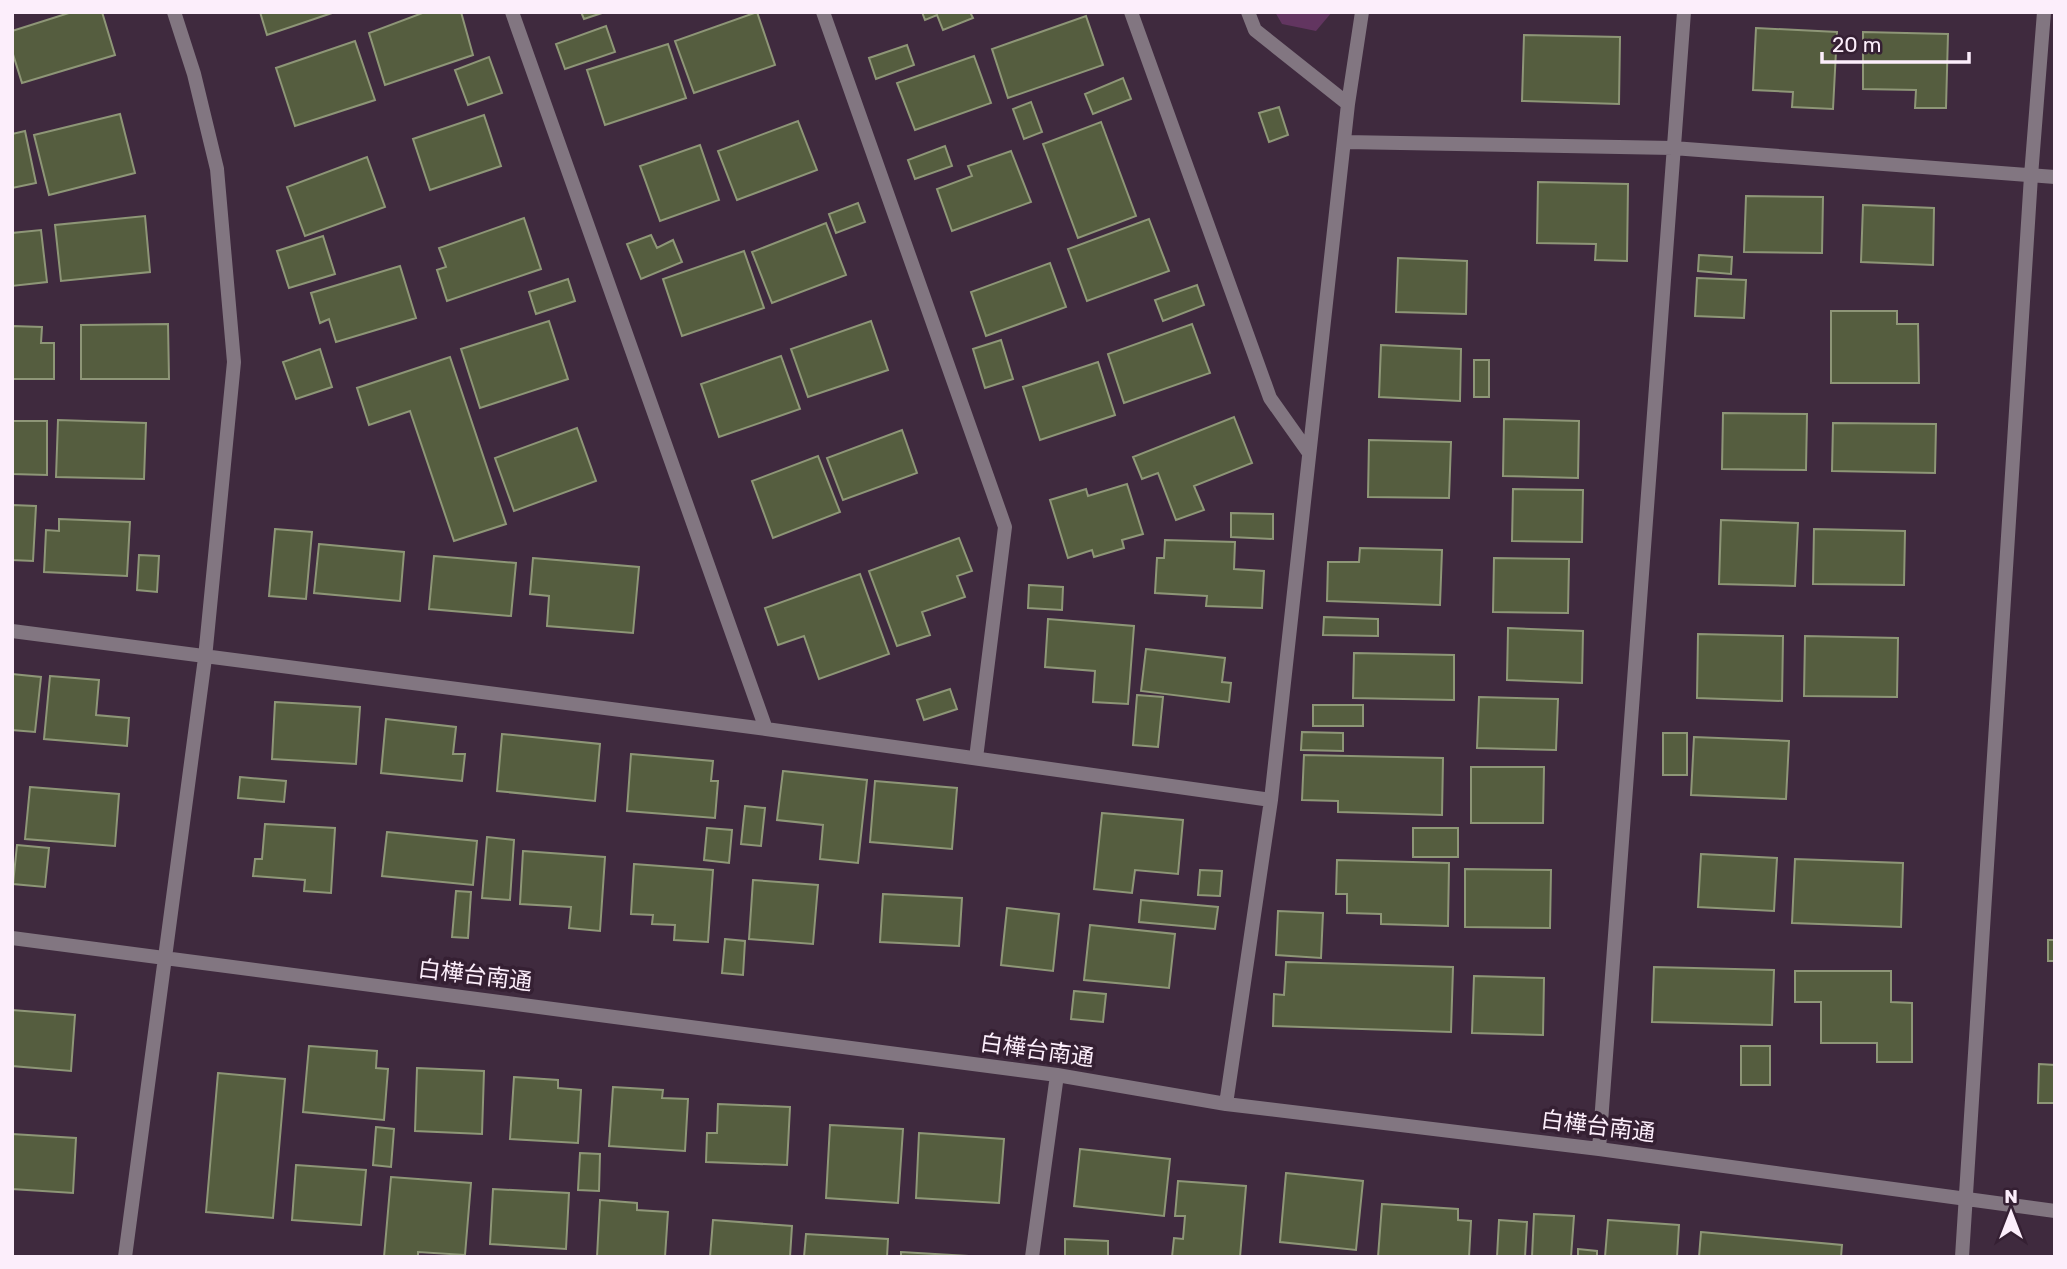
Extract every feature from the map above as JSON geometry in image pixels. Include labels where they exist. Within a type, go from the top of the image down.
[{"type":"street","points":[[125,1257],[205,658],[234,362],[217,169],[194,74],[173,12]]},
{"type":"street","points":[[512,12],[766,729]]},
{"type":"street","points":[[823,12],[1005,527],[976,758]]},
{"type":"street","points":[[1131,12],[1270,398],[1309,453]]},
{"type":"street","points":[[1248,12],[1255,30],[1348,104]]},
{"type":"street","points":[[1226,1104],[1271,800],[1348,104],[1362,12]]},
{"type":"street","points":[[1599,1149],[1684,12]]},
{"type":"street","points":[[1962,1257],[2031,176],[2044,12]]},
{"type":"street","points":[[1345,142],[1673,148],[2055,177]]},
{"type":"street","points":[[12,631],[766,729],[1271,800]]},
{"type":"street","name":"白樺台南通","points":[[12,938],[1058,1075],[1226,1104],[1599,1149],[2055,1211]]},
{"type":"street","points":[[1032,1257],[1058,1075]]},
{"type":"shaded area","points":[[1275,12],[1332,12],[1316,31],[1282,24]]},
{"type":"building","points":[[72,12],[102,12],[115,55],[22,83],[12,51],[12,31]]},
{"type":"building","points":[[260,12],[335,12],[267,35]]},
{"type":"building","points":[[425,12],[461,12],[473,55],[385,85],[369,33]]},
{"type":"building","points":[[581,12],[605,12],[584,19]]},
{"type":"building","points":[[757,12],[775,65],[694,93],[675,41]]},
{"type":"building","points":[[922,12],[970,12],[973,18],[943,30],[937,15],[925,20]]},
{"type":"building","points":[[1086,16],[1103,65],[1008,98],[992,49]]},
{"type":"building","points":[[606,26],[615,52],[565,69],[556,44]]},
{"type":"building","points":[[1756,28],[1837,32],[1833,109],[1792,107],[1793,92],[1753,90]]},
{"type":"building","points":[[1863,32],[1948,34],[1946,108],[1915,108],[1916,90],[1863,89]]},
{"type":"building","points":[[1524,35],[1620,37],[1619,104],[1522,101]]},
{"type":"building","points":[[355,41],[375,100],[295,126],[276,68]]},
{"type":"building","points":[[668,44],[686,98],[605,125],[587,70]]},
{"type":"building","points":[[907,45],[914,65],[876,79],[869,58]]},
{"type":"building","points":[[974,56],[991,103],[915,130],[897,83]]},
{"type":"building","points":[[489,57],[502,93],[468,105],[455,70]]},
{"type":"building","points":[[1123,78],[1131,99],[1093,114],[1085,94]]},
{"type":"building","points":[[1031,102],[1042,132],[1024,139],[1013,109]]},
{"type":"building","points":[[1279,107],[1288,135],[1269,142],[1259,113]]},
{"type":"building","points":[[120,114],[135,173],[49,195],[34,135]]},
{"type":"building","points":[[484,115],[501,166],[430,190],[413,139]]},
{"type":"building","points":[[798,121],[817,170],[737,200],[718,151]]},
{"type":"building","points":[[1101,122],[1136,216],[1078,238],[1043,144]]},
{"type":"building","points":[[25,131],[36,183],[12,188],[12,134]]},
{"type":"building","points":[[700,145],[719,200],[660,221],[640,166]]},
{"type":"building","points":[[945,146],[952,166],[915,179],[908,160]]},
{"type":"building","points":[[1011,151],[1031,202],[952,231],[937,189],[972,176],[968,166]]},
{"type":"building","points":[[367,157],[385,207],[305,236],[287,187]]},
{"type":"building","points":[[1538,182],[1628,184],[1627,261],[1595,260],[1596,244],[1537,243]]},
{"type":"building","points":[[1746,196],[1823,197],[1822,253],[1744,252]]},
{"type":"building","points":[[858,203],[865,222],[836,233],[829,214]]},
{"type":"building","points":[[1863,205],[1934,208],[1933,265],[1861,262]]},
{"type":"building","points":[[145,216],[150,272],[61,281],[55,225]]},
{"type":"building","points":[[524,218],[541,269],[447,301],[437,270],[446,267],[439,248]]},
{"type":"building","points":[[1149,219],[1169,271],[1087,301],[1068,249]]},
{"type":"building","points":[[826,223],[846,275],[772,303],[752,252]]},
{"type":"building","points":[[41,230],[47,282],[12,286],[12,233]]},
{"type":"building","points":[[651,235],[657,248],[673,240],[682,262],[641,279],[627,244]]},
{"type":"building","points":[[323,236],[335,274],[289,288],[277,251]]},
{"type":"building","points":[[744,251],[764,308],[682,336],[663,279]]},
{"type":"building","points":[[1699,255],[1732,257],[1731,274],[1698,271]]},
{"type":"building","points":[[1398,258],[1467,261],[1466,314],[1396,312]]},
{"type":"building","points":[[1050,263],[1066,307],[986,336],[971,292]]},
{"type":"building","points":[[400,266],[416,318],[336,342],[329,319],[320,323],[311,293]]},
{"type":"building","points":[[1697,278],[1746,280],[1744,318],[1695,316]]},
{"type":"building","points":[[568,279],[575,301],[536,314],[529,292]]},
{"type":"building","points":[[1197,285],[1204,305],[1163,321],[1155,300]]},
{"type":"building","points":[[1831,311],[1897,311],[1897,324],[1918,324],[1919,383],[1831,383]]},
{"type":"building","points":[[549,321],[568,379],[480,408],[461,349]]},
{"type":"building","points":[[871,321],[888,370],[808,397],[791,349]]},
{"type":"building","points":[[168,324],[169,379],[81,379],[81,325]]},
{"type":"building","points":[[1192,324],[1210,373],[1124,403],[1108,354]]},
{"type":"building","points":[[12,326],[42,327],[41,343],[54,343],[54,379],[12,379]]},
{"type":"building","points":[[1001,340],[1013,379],[985,388],[973,349]]},
{"type":"building","points":[[1381,345],[1461,349],[1460,401],[1379,397]]},
{"type":"building","points":[[320,349],[332,387],[296,399],[283,362]]},
{"type":"building","points":[[781,356],[800,409],[719,437],[701,384]]},
{"type":"building","points":[[450,357],[506,524],[454,541],[410,411],[369,425],[357,388]]},
{"type":"building","points":[[1474,360],[1489,360],[1489,397],[1474,397]]},
{"type":"building","points":[[1098,362],[1115,415],[1040,440],[1023,387]]},
{"type":"building","points":[[1723,413],[1807,414],[1806,470],[1722,469]]},
{"type":"building","points":[[1234,417],[1252,463],[1194,486],[1204,510],[1176,520],[1158,473],[1142,479],[1133,457]]},
{"type":"building","points":[[1504,419],[1579,421],[1578,478],[1503,476]]},
{"type":"building","points":[[58,420],[146,423],[144,479],[56,477]]},
{"type":"building","points":[[12,421],[47,421],[47,475],[12,474]]},
{"type":"building","points":[[1833,423],[1936,424],[1935,473],[1832,471]]},
{"type":"building","points":[[577,428],[596,481],[514,511],[495,458]]},
{"type":"building","points":[[902,430],[917,473],[843,500],[827,458]]},
{"type":"building","points":[[1369,440],[1451,442],[1449,498],[1368,497]]},
{"type":"building","points":[[818,456],[840,512],[773,538],[752,481]]},
{"type":"building","points":[[1127,484],[1143,534],[1122,540],[1124,548],[1094,557],[1092,550],[1068,558],[1050,500],[1086,489],[1088,496]]},
{"type":"building","points":[[1513,489],[1583,490],[1582,542],[1512,541]]},
{"type":"building","points":[[12,505],[36,506],[33,561],[12,560]]},
{"type":"building","points":[[1231,513],[1273,514],[1273,539],[1231,537]]},
{"type":"building","points":[[59,519],[130,522],[127,576],[44,572],[46,530],[59,531]]},
{"type":"building","points":[[1721,520],[1798,523],[1795,586],[1719,584]]},
{"type":"building","points":[[275,529],[312,532],[306,599],[269,596]]},
{"type":"building","points":[[1814,529],[1905,531],[1904,585],[1813,584]]},
{"type":"building","points":[[959,538],[972,571],[957,576],[965,597],[922,612],[930,635],[897,646],[869,571]]},
{"type":"building","points":[[1165,540],[1235,542],[1234,569],[1264,571],[1262,608],[1206,606],[1207,596],[1155,593],[1157,558],[1164,558]]},
{"type":"building","points":[[319,544],[404,552],[400,601],[314,593]]},
{"type":"building","points":[[1360,548],[1442,550],[1440,605],[1327,601],[1328,562],[1359,562]]},
{"type":"building","points":[[139,555],[159,556],[157,592],[137,590]]},
{"type":"building","points":[[434,556],[516,563],[511,616],[429,609]]},
{"type":"building","points":[[533,558],[639,567],[633,633],[547,626],[549,596],[530,594]]},
{"type":"building","points":[[1494,558],[1569,559],[1568,613],[1493,612]]},
{"type":"building","points":[[860,574],[889,654],[819,679],[804,636],[778,645],[765,608]]},
{"type":"building","points":[[1029,585],[1063,587],[1062,610],[1028,608]]},
{"type":"building","points":[[1324,617],[1378,619],[1378,636],[1323,635]]},
{"type":"building","points":[[1048,619],[1134,626],[1128,704],[1093,702],[1095,671],[1045,667]]},
{"type":"building","points":[[1508,628],[1583,631],[1582,683],[1507,680]]},
{"type":"building","points":[[1698,634],[1783,636],[1782,701],[1697,698]]},
{"type":"building","points":[[1805,636],[1898,638],[1897,697],[1804,696]]},
{"type":"building","points":[[1146,649],[1225,658],[1222,682],[1231,683],[1229,702],[1141,691]]},
{"type":"building","points":[[1354,653],[1454,655],[1454,700],[1353,698]]},
{"type":"building","points":[[12,674],[41,677],[35,732],[12,730]]},
{"type":"building","points":[[50,676],[99,680],[96,715],[129,718],[127,746],[44,739]]},
{"type":"building","points":[[950,689],[957,709],[924,720],[917,700]]},
{"type":"building","points":[[1137,695],[1163,697],[1158,747],[1133,745]]},
{"type":"building","points":[[1479,697],[1558,699],[1556,750],[1477,748]]},
{"type":"building","points":[[275,702],[360,707],[356,764],[272,759]]},
{"type":"building","points":[[1313,705],[1363,705],[1363,726],[1313,726]]},
{"type":"building","points":[[386,719],[456,727],[453,754],[465,754],[462,781],[381,773]]},
{"type":"building","points":[[1302,732],[1343,733],[1343,751],[1301,750]]},
{"type":"building","points":[[1663,733],[1687,733],[1687,775],[1663,775]]},
{"type":"building","points":[[502,734],[600,744],[595,801],[497,791]]},
{"type":"building","points":[[1694,737],[1789,741],[1786,799],[1691,795]]},
{"type":"building","points":[[631,754],[713,761],[711,781],[718,781],[715,818],[627,811]]},
{"type":"building","points":[[1304,755],[1443,758],[1442,815],[1338,812],[1338,801],[1302,800]]},
{"type":"building","points":[[1471,767],[1544,767],[1543,823],[1471,823]]},
{"type":"building","points":[[783,771],[867,780],[858,863],[820,859],[823,825],[777,820]]},
{"type":"building","points":[[240,777],[286,781],[284,802],[238,798]]},
{"type":"building","points":[[875,781],[957,788],[952,849],[870,842]]},
{"type":"building","points":[[30,787],[119,794],[115,846],[25,839]]},
{"type":"building","points":[[745,806],[765,808],[761,846],[741,844]]},
{"type":"building","points":[[1102,813],[1183,820],[1178,874],[1135,870],[1132,893],[1094,889]]},
{"type":"building","points":[[265,824],[335,828],[331,893],[304,891],[305,880],[253,876],[255,859],[262,859]]},
{"type":"building","points":[[707,828],[732,830],[729,863],[704,860]]},
{"type":"building","points":[[1413,828],[1458,828],[1458,857],[1413,857]]},
{"type":"building","points":[[387,832],[477,841],[473,885],[382,876]]},
{"type":"building","points":[[487,837],[514,840],[510,900],[482,898]]},
{"type":"building","points":[[17,845],[49,848],[45,887],[13,884]]},
{"type":"building","points":[[523,851],[605,857],[600,931],[569,928],[571,907],[520,904]]},
{"type":"building","points":[[1701,854],[1777,858],[1774,911],[1698,907]]},
{"type":"building","points":[[1795,859],[1903,863],[1901,927],[1792,923]]},
{"type":"building","points":[[1337,860],[1449,863],[1448,926],[1381,924],[1381,914],[1347,913],[1347,894],[1336,894]]},
{"type":"building","points":[[634,864],[713,870],[708,942],[674,940],[675,925],[652,924],[653,915],[631,914]]},
{"type":"building","points":[[1465,869],[1551,870],[1550,928],[1465,927]]},
{"type":"building","points":[[1200,870],[1222,871],[1220,896],[1198,895]]},
{"type":"building","points":[[753,880],[818,885],[813,944],[749,939]]},
{"type":"building","points":[[456,891],[471,892],[468,938],[452,937]]},
{"type":"building","points":[[883,894],[962,898],[959,946],[880,942]]},
{"type":"building","points":[[1141,900],[1218,907],[1215,929],[1139,922]]},
{"type":"building","points":[[1007,908],[1059,914],[1053,971],[1001,965]]},
{"type":"building","points":[[1278,911],[1323,913],[1321,958],[1276,955]]},
{"type":"building","points":[[1090,925],[1175,934],[1169,988],[1084,980]]},
{"type":"building","points":[[725,939],[745,941],[743,975],[722,973]]},
{"type":"building","points":[[2048,940],[2055,940],[2055,961],[2048,961]]},
{"type":"building","points":[[1286,962],[1453,967],[1451,1032],[1273,1026],[1274,994],[1284,995]]},
{"type":"building","points":[[1654,967],[1774,970],[1772,1025],[1652,1022]]},
{"type":"building","points":[[1795,971],[1891,971],[1891,1002],[1912,1003],[1912,1062],[1877,1062],[1877,1043],[1821,1043],[1821,1002],[1795,1002]]},
{"type":"building","points":[[1474,976],[1544,978],[1543,1035],[1472,1033]]},
{"type":"building","points":[[1074,991],[1106,994],[1103,1022],[1071,1019]]},
{"type":"building","points":[[12,1010],[75,1015],[71,1071],[12,1066]]},
{"type":"building","points":[[309,1046],[377,1051],[376,1068],[388,1069],[384,1120],[303,1112]]},
{"type":"building","points":[[1741,1046],[1770,1046],[1770,1085],[1741,1085]]},
{"type":"building","points":[[2039,1064],[2055,1065],[2055,1103],[2038,1103]]},
{"type":"building","points":[[417,1068],[484,1071],[482,1134],[415,1131]]},
{"type":"building","points":[[218,1073],[285,1079],[273,1218],[206,1212]]},
{"type":"building","points":[[514,1077],[558,1080],[558,1088],[581,1090],[578,1143],[510,1139]]},
{"type":"building","points":[[613,1087],[663,1090],[662,1098],[688,1099],[685,1151],[609,1146]]},
{"type":"building","points":[[718,1104],[790,1107],[787,1165],[706,1162],[707,1133],[717,1133]]},
{"type":"building","points":[[830,1125],[903,1129],[898,1203],[826,1198]]},
{"type":"building","points":[[376,1127],[394,1129],[391,1167],[373,1165]]},
{"type":"building","points":[[919,1133],[1004,1139],[999,1203],[916,1198]]},
{"type":"building","points":[[12,1134],[76,1138],[73,1193],[12,1189]]},
{"type":"building","points":[[1080,1149],[1170,1159],[1164,1216],[1074,1206]]},
{"type":"building","points":[[580,1153],[600,1154],[599,1191],[578,1190]]},
{"type":"building","points":[[296,1165],[366,1170],[361,1225],[292,1220]]},
{"type":"building","points":[[1286,1173],[1363,1181],[1356,1250],[1280,1242]]},
{"type":"building","points":[[391,1177],[471,1183],[465,1255],[418,1252],[418,1257],[384,1257]]},
{"type":"building","points":[[1178,1181],[1246,1186],[1240,1257],[1172,1257],[1174,1238],[1183,1239],[1185,1216],[1175,1216]]},
{"type":"building","points":[[493,1189],[569,1193],[566,1249],[490,1244]]},
{"type":"building","points":[[600,1200],[637,1203],[637,1210],[668,1212],[665,1257],[597,1257]]},
{"type":"building","points":[[1382,1204],[1458,1209],[1458,1220],[1471,1221],[1469,1257],[1378,1257]]},
{"type":"building","points":[[1534,1214],[1574,1216],[1571,1257],[1532,1257]]},
{"type":"building","points":[[713,1220],[792,1226],[790,1257],[710,1257]]},
{"type":"building","points":[[1499,1220],[1527,1222],[1525,1257],[1497,1257]]},
{"type":"building","points":[[1608,1220],[1679,1225],[1677,1257],[1605,1257]]},
{"type":"building","points":[[1701,1232],[1842,1245],[1841,1257],[1699,1257]]},
{"type":"building","points":[[806,1234],[888,1239],[887,1257],[804,1257]]},
{"type":"building","points":[[1065,1239],[1108,1241],[1108,1257],[1065,1256]]},
{"type":"building","points":[[1578,1249],[1597,1251],[1597,1257],[1578,1257]]},
{"type":"building","points":[[901,1252],[968,1256],[968,1257],[901,1257]]}]
